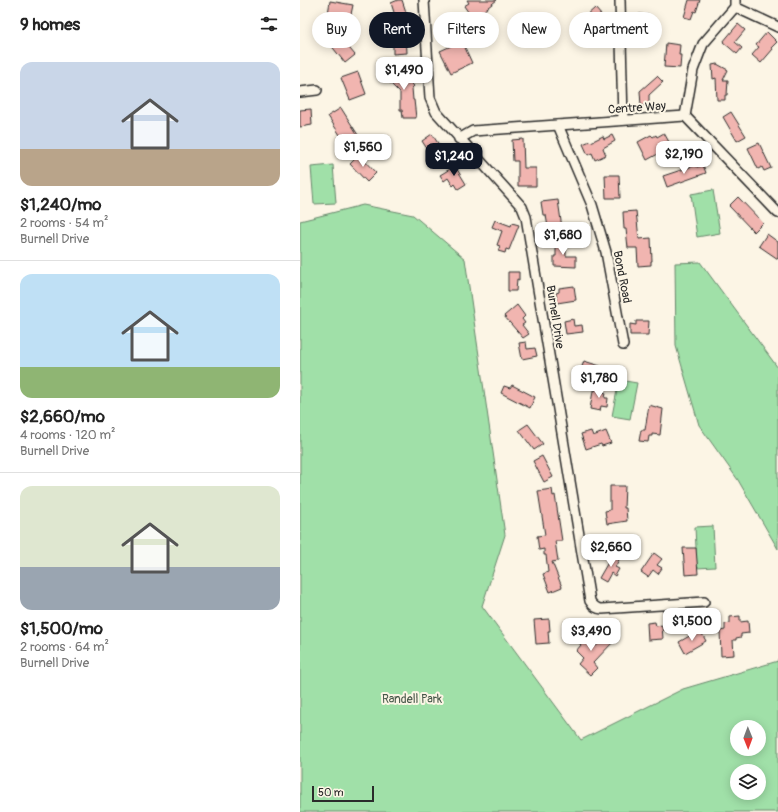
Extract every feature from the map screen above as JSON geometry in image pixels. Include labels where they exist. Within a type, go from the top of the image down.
[{"type":"street","name":"Burnell Drive","points":[[424,0],[430,98],[436,112],[522,207],[526,217],[587,586],[592,605],[597,609],[602,609],[704,602]]},
{"type":"street","points":[[620,0],[624,120]]},
{"type":"street","points":[[778,27],[735,4],[703,44],[693,70],[685,116],[778,213]]},
{"type":"street","points":[[300,92],[317,90]]},
{"type":"street","name":"Centre Way","points":[[459,139],[473,131],[685,116]]},
{"type":"street","name":"Bond Road","points":[[558,125],[592,204],[606,252],[623,345]]},
{"type":"green space","points":[[333,165],[336,203],[314,204],[311,167]]},
{"type":"green space","points":[[713,190],[720,233],[697,237],[691,194]]},
{"type":"green space","name":"Randell Park","points":[[363,205],[413,215],[465,259],[505,535],[482,606],[581,740],[683,689],[778,661],[778,812],[300,812],[300,221]]},
{"type":"green space","points":[[700,262],[778,368],[778,549],[738,480],[699,425],[676,346],[675,263]]},
{"type":"green space","points":[[619,380],[637,383],[630,419],[612,416]]},
{"type":"green space","points":[[713,526],[715,567],[697,568],[695,527]]},
{"type":"building","points":[[402,0],[406,12],[394,12],[391,3]]},
{"type":"building","points":[[467,0],[497,0],[482,12],[468,12],[464,6],[469,3]]},
{"type":"building","points":[[689,0],[700,0],[696,12],[694,11],[691,19],[684,17]]},
{"type":"building","points":[[330,1],[353,5],[352,12],[328,12]]},
{"type":"building","points":[[595,8],[598,12],[590,12]]},
{"type":"building","points":[[738,24],[745,30],[735,42],[742,48],[737,54],[723,42]]},
{"type":"building","points":[[767,32],[777,42],[761,63],[752,55],[759,47],[756,45]]},
{"type":"building","points":[[666,43],[680,45],[680,68],[664,67]]},
{"type":"building","points":[[333,48],[349,48],[355,55],[345,63]]},
{"type":"building","points":[[393,48],[407,48],[407,53],[393,54]]},
{"type":"building","points":[[447,48],[465,48],[472,63],[451,73],[440,51]]},
{"type":"building","points":[[399,63],[410,75],[406,78],[414,86],[412,88],[416,118],[403,118],[402,110],[400,110],[400,93],[388,81],[394,76],[390,72]]},
{"type":"building","points":[[717,64],[728,70],[723,80],[728,80],[727,95],[725,95],[725,100],[717,100],[716,78],[713,79],[712,65]]},
{"type":"building","points":[[358,72],[366,94],[350,100],[341,78]]},
{"type":"building","points":[[657,76],[663,82],[649,95],[649,105],[641,106],[640,91]]},
{"type":"building","points":[[341,108],[358,135],[345,143],[328,116]]},
{"type":"building","points":[[311,109],[312,125],[300,127],[300,110]]},
{"type":"building","points":[[731,112],[746,136],[737,141],[723,117]]},
{"type":"building","points":[[664,133],[669,142],[661,146],[663,150],[647,160],[638,142],[651,135],[653,137],[656,135],[657,137]]},
{"type":"building","points":[[432,134],[441,148],[431,155],[422,141]]},
{"type":"building","points":[[612,135],[615,141],[603,148],[606,155],[595,160],[592,153],[588,155],[583,144],[603,136],[604,139]]},
{"type":"building","points":[[523,139],[524,168],[536,168],[536,186],[518,186],[518,161],[513,161],[512,140]]},
{"type":"building","points":[[759,143],[771,168],[764,171],[762,167],[758,169],[748,148]]},
{"type":"building","points":[[359,155],[376,173],[367,182],[350,164]]},
{"type":"building","points":[[696,165],[697,167],[703,165],[706,173],[667,187],[663,176]]},
{"type":"building","points":[[455,166],[466,184],[458,189],[455,184],[453,186],[448,178],[444,181],[440,175]]},
{"type":"building","points":[[605,175],[619,175],[620,198],[606,198]]},
{"type":"building","points":[[738,197],[763,223],[754,232],[729,206]]},
{"type":"building","points":[[558,200],[562,228],[556,229],[556,233],[549,234],[546,215],[543,215],[541,202]]},
{"type":"building","points":[[636,211],[639,239],[651,238],[651,265],[638,266],[637,248],[628,248],[626,229],[624,229],[623,212]]},
{"type":"building","points":[[495,220],[511,226],[512,223],[519,225],[509,250],[506,249],[505,253],[498,251],[500,246],[497,245],[502,231],[492,227]]},
{"type":"building","points":[[767,234],[778,242],[778,259],[759,246]]},
{"type":"building","points":[[556,240],[566,241],[566,256],[576,256],[576,267],[554,266],[554,256],[556,256]]},
{"type":"building","points":[[508,272],[519,272],[519,280],[517,279],[516,291],[508,291]]},
{"type":"building","points":[[574,286],[576,300],[557,303],[556,293],[559,292],[559,288]]},
{"type":"building","points":[[517,305],[525,316],[522,319],[525,323],[522,325],[529,334],[523,338],[504,316]]},
{"type":"building","points":[[573,319],[574,326],[582,325],[583,332],[566,334],[564,321]]},
{"type":"building","points":[[636,321],[649,321],[648,335],[630,335],[630,324],[636,325]]},
{"type":"building","points":[[526,342],[527,349],[535,348],[537,356],[522,359],[519,343]]},
{"type":"building","points":[[584,361],[600,366],[599,367],[604,369],[601,379],[580,372]]},
{"type":"building","points":[[512,385],[535,397],[530,408],[501,393],[504,386],[510,388]]},
{"type":"building","points":[[596,386],[604,388],[603,392],[606,393],[605,398],[608,398],[607,407],[601,406],[600,411],[590,409],[593,391],[595,391]]},
{"type":"building","points":[[649,405],[663,409],[660,435],[652,434],[652,436],[649,436],[648,442],[639,441],[641,430],[645,430]]},
{"type":"building","points":[[528,424],[543,444],[534,450],[519,430]]},
{"type":"building","points":[[591,431],[593,436],[606,431],[611,443],[602,446],[601,444],[586,449],[581,434]]},
{"type":"building","points":[[542,456],[553,477],[544,482],[533,461]]},
{"type":"building","points":[[610,486],[625,486],[624,508],[626,508],[627,521],[607,524],[605,511],[610,510]]},
{"type":"building","points":[[552,489],[553,496],[555,495],[562,541],[555,541],[558,561],[552,562],[562,587],[550,592],[543,574],[548,572],[546,555],[544,555],[544,549],[539,550],[537,536],[545,535],[538,491]]},
{"type":"building","points":[[683,548],[696,548],[698,574],[685,575]]},
{"type":"building","points":[[614,552],[621,556],[615,567],[619,569],[615,576],[611,573],[606,582],[599,578]]},
{"type":"building","points":[[654,553],[662,559],[657,565],[662,568],[658,574],[653,570],[648,577],[641,572]]},
{"type":"building","points":[[740,616],[740,622],[748,621],[749,633],[741,634],[741,637],[733,640],[734,655],[721,656],[720,631],[725,630],[725,624],[730,623],[730,617]]},
{"type":"building","points":[[549,619],[549,643],[536,644],[534,620]]},
{"type":"building","points":[[655,622],[656,626],[662,625],[663,639],[648,640],[647,623]]},
{"type":"building","points":[[700,630],[706,641],[685,653],[679,642]]},
{"type":"building","points":[[582,632],[596,646],[607,635],[614,641],[593,663],[597,668],[590,675],[578,664],[583,658],[576,651],[581,645],[575,639]]}]
